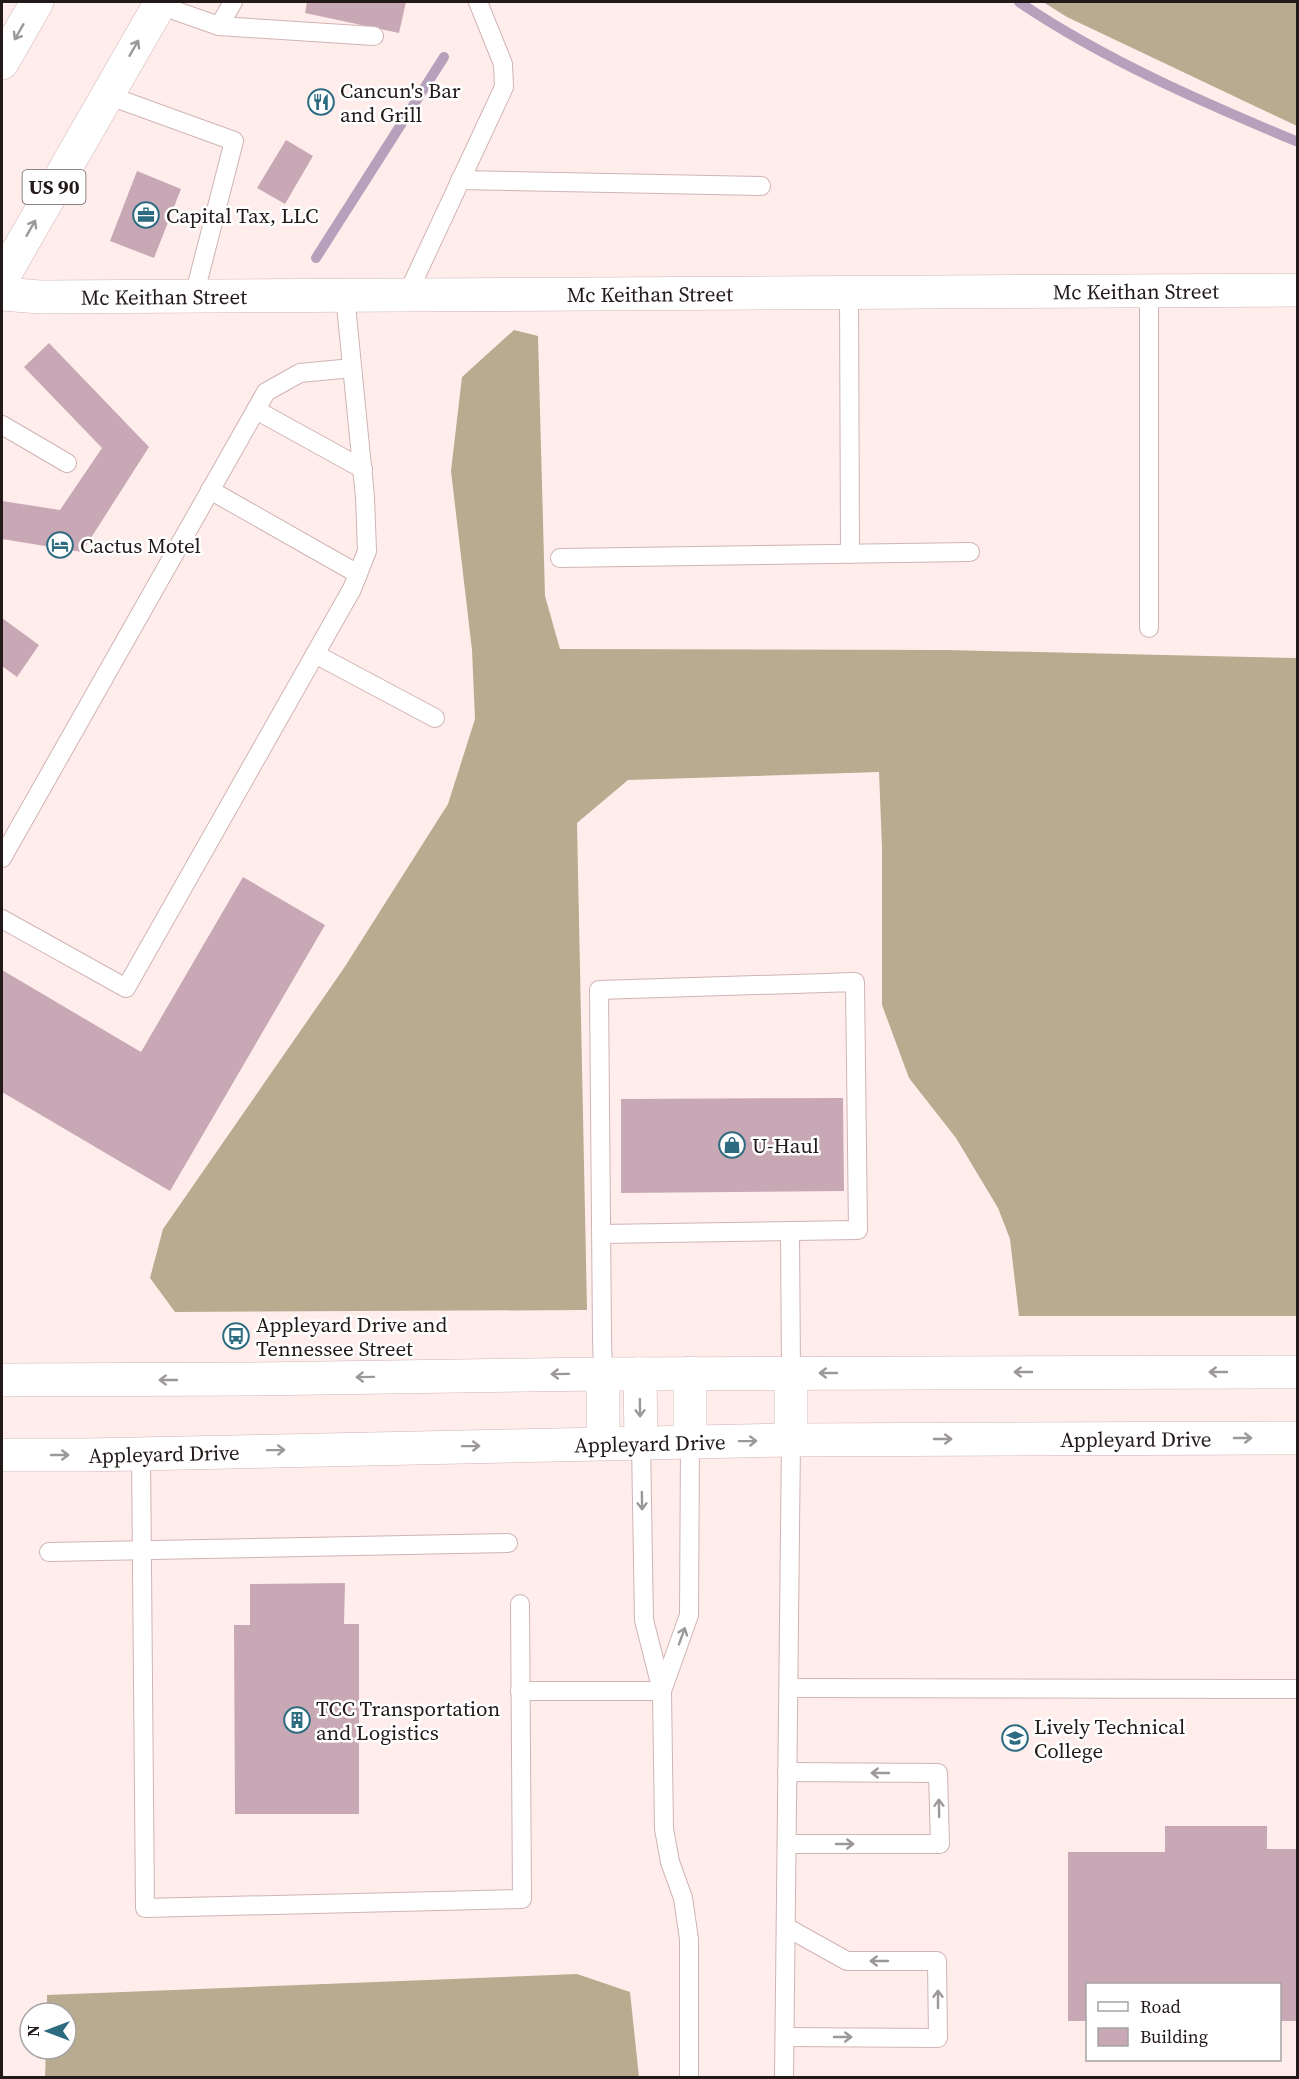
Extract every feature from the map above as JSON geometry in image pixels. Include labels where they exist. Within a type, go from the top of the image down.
[{"type":"main road","points":[[2,63],[37,2]]},
{"type":"main road","name":"US 90","points":[[2,279],[160,3]]},
{"type":"main road","name":"Mc Keithan Street","points":[[2,294],[40,297],[1298,290]]},
{"type":"main road","points":[[2,1380],[690,1373],[1298,1372]]},
{"type":"main road","points":[[690,1373],[690,1442]]},
{"type":"main road","points":[[791,1373],[791,1440]]},
{"type":"main road","points":[[603,1374],[603,1443]]},
{"type":"main road","points":[[640,1374],[641,1443]]},
{"type":"main road","name":"Appleyard Drive","points":[[2,1455],[791,1440],[1298,1438]]},
{"type":"lane","points":[[219,26],[233,2]]},
{"type":"lane","points":[[407,295],[504,87],[503,64],[478,2]]},
{"type":"lane","points":[[160,3],[219,26],[374,36]]},
{"type":"lane","points":[[107,95],[234,141],[194,296]]},
{"type":"lane","points":[[460,180],[761,186]]},
{"type":"lane","points":[[1149,290],[1149,628]]},
{"type":"lane","points":[[849,292],[850,554]]},
{"type":"lane","points":[[2,919],[126,988],[352,589],[367,551],[363,468],[345,295]]},
{"type":"lane","points":[[2,858],[266,392],[300,373],[352,368]]},
{"type":"lane","points":[[256,410],[363,468]]},
{"type":"lane","points":[[2,425],[67,463]]},
{"type":"lane","points":[[210,490],[358,574]]},
{"type":"lane","points":[[560,558],[970,552]]},
{"type":"lane","points":[[315,654],[435,718]]},
{"type":"lane","points":[[601,1234],[858,1230],[855,982],[599,990],[601,1234],[603,1374]]},
{"type":"lane","points":[[790,1231],[791,1373]]},
{"type":"lane","points":[[784,2078],[791,1440]]},
{"type":"lane","points":[[662,1691],[689,1615],[690,1442]]},
{"type":"lane","points":[[641,1443],[644,1620],[662,1691],[664,1829],[670,1862],[683,1898],[689,1939],[689,2078]]},
{"type":"lane","points":[[141,1453],[145,1908],[522,1899],[520,1604]]},
{"type":"lane","points":[[49,1552],[508,1543]]},
{"type":"lane","points":[[789,1688],[1298,1689]]},
{"type":"lane","points":[[520,1691],[662,1691]]},
{"type":"lane","points":[[787,1772],[939,1773],[940,1844],[787,1844]]},
{"type":"lane","points":[[785,2037],[938,2038],[937,1961],[846,1961],[786,1928]]},
{"type":"shaded area","points":[[1043,2],[1297,2],[1297,126],[1067,17]]},
{"type":"shaded area","points":[[514,330],[538,336],[545,596],[560,649],[946,650],[1297,658],[1297,1316],[1019,1316],[1010,1239],[998,1208],[956,1138],[909,1078],[882,1005],[882,848],[879,772],[628,780],[577,823],[587,1310],[175,1312],[150,1278],[163,1229],[344,968],[448,804],[475,719],[472,650],[451,471],[462,377]]},
{"type":"shaded area","points":[[577,1974],[630,1992],[639,2077],[45,2077],[46,2061],[78,2061],[78,2001],[47,2001],[47,1995]]},
{"type":"building","points":[[307,2],[406,2],[399,33],[305,13]]},
{"type":"building","points":[[286,140],[313,156],[285,204],[257,188]]},
{"type":"building","name":"Capital Tax, LLC","points":[[137,171],[181,189],[154,258],[110,241]]},
{"type":"building","points":[[49,343],[149,447],[82,552],[2,539],[2,501],[60,510],[102,448],[24,367]]},
{"type":"building","points":[[2,618],[39,645],[17,677],[2,666]]},
{"type":"building","points":[[243,877],[325,925],[170,1191],[2,1092],[2,970],[141,1052]]},
{"type":"building","name":"U-Haul","points":[[843,1098],[844,1191],[621,1193],[621,1099]]},
{"type":"building","name":"TCC Transportation and Logistics","points":[[345,1583],[344,1624],[359,1624],[359,1814],[235,1814],[234,1625],[250,1625],[250,1584]]},
{"type":"building","points":[[1165,1826],[1267,1826],[1267,1849],[1298,1849],[1298,2021],[1281,2021],[1281,1983],[1086,1983],[1086,2021],[1068,2021],[1068,1852],[1165,1852]]},
{"type":"waterway","points":[[1019,2],[1085,43],[1155,79],[1298,142]]},
{"type":"waterway","points":[[316,258],[444,57]]},
{"type":"place","name":"Cancun's Bar and Grill","points":[[321,102]]},
{"type":"place","name":"Capital Tax, LLC","points":[[146,215]]},
{"type":"place","name":"Cactus Motel","points":[[60,545]]},
{"type":"place","name":"U-Haul","points":[[732,1145]]},
{"type":"place","name":"Appleyard Drive and Tennessee Street","points":[[236,1336]]},
{"type":"place","name":"TCC Transportation and Logistics","points":[[297,1720]]},
{"type":"place","name":"Lively Technical College","points":[[1015,1738]]}]
